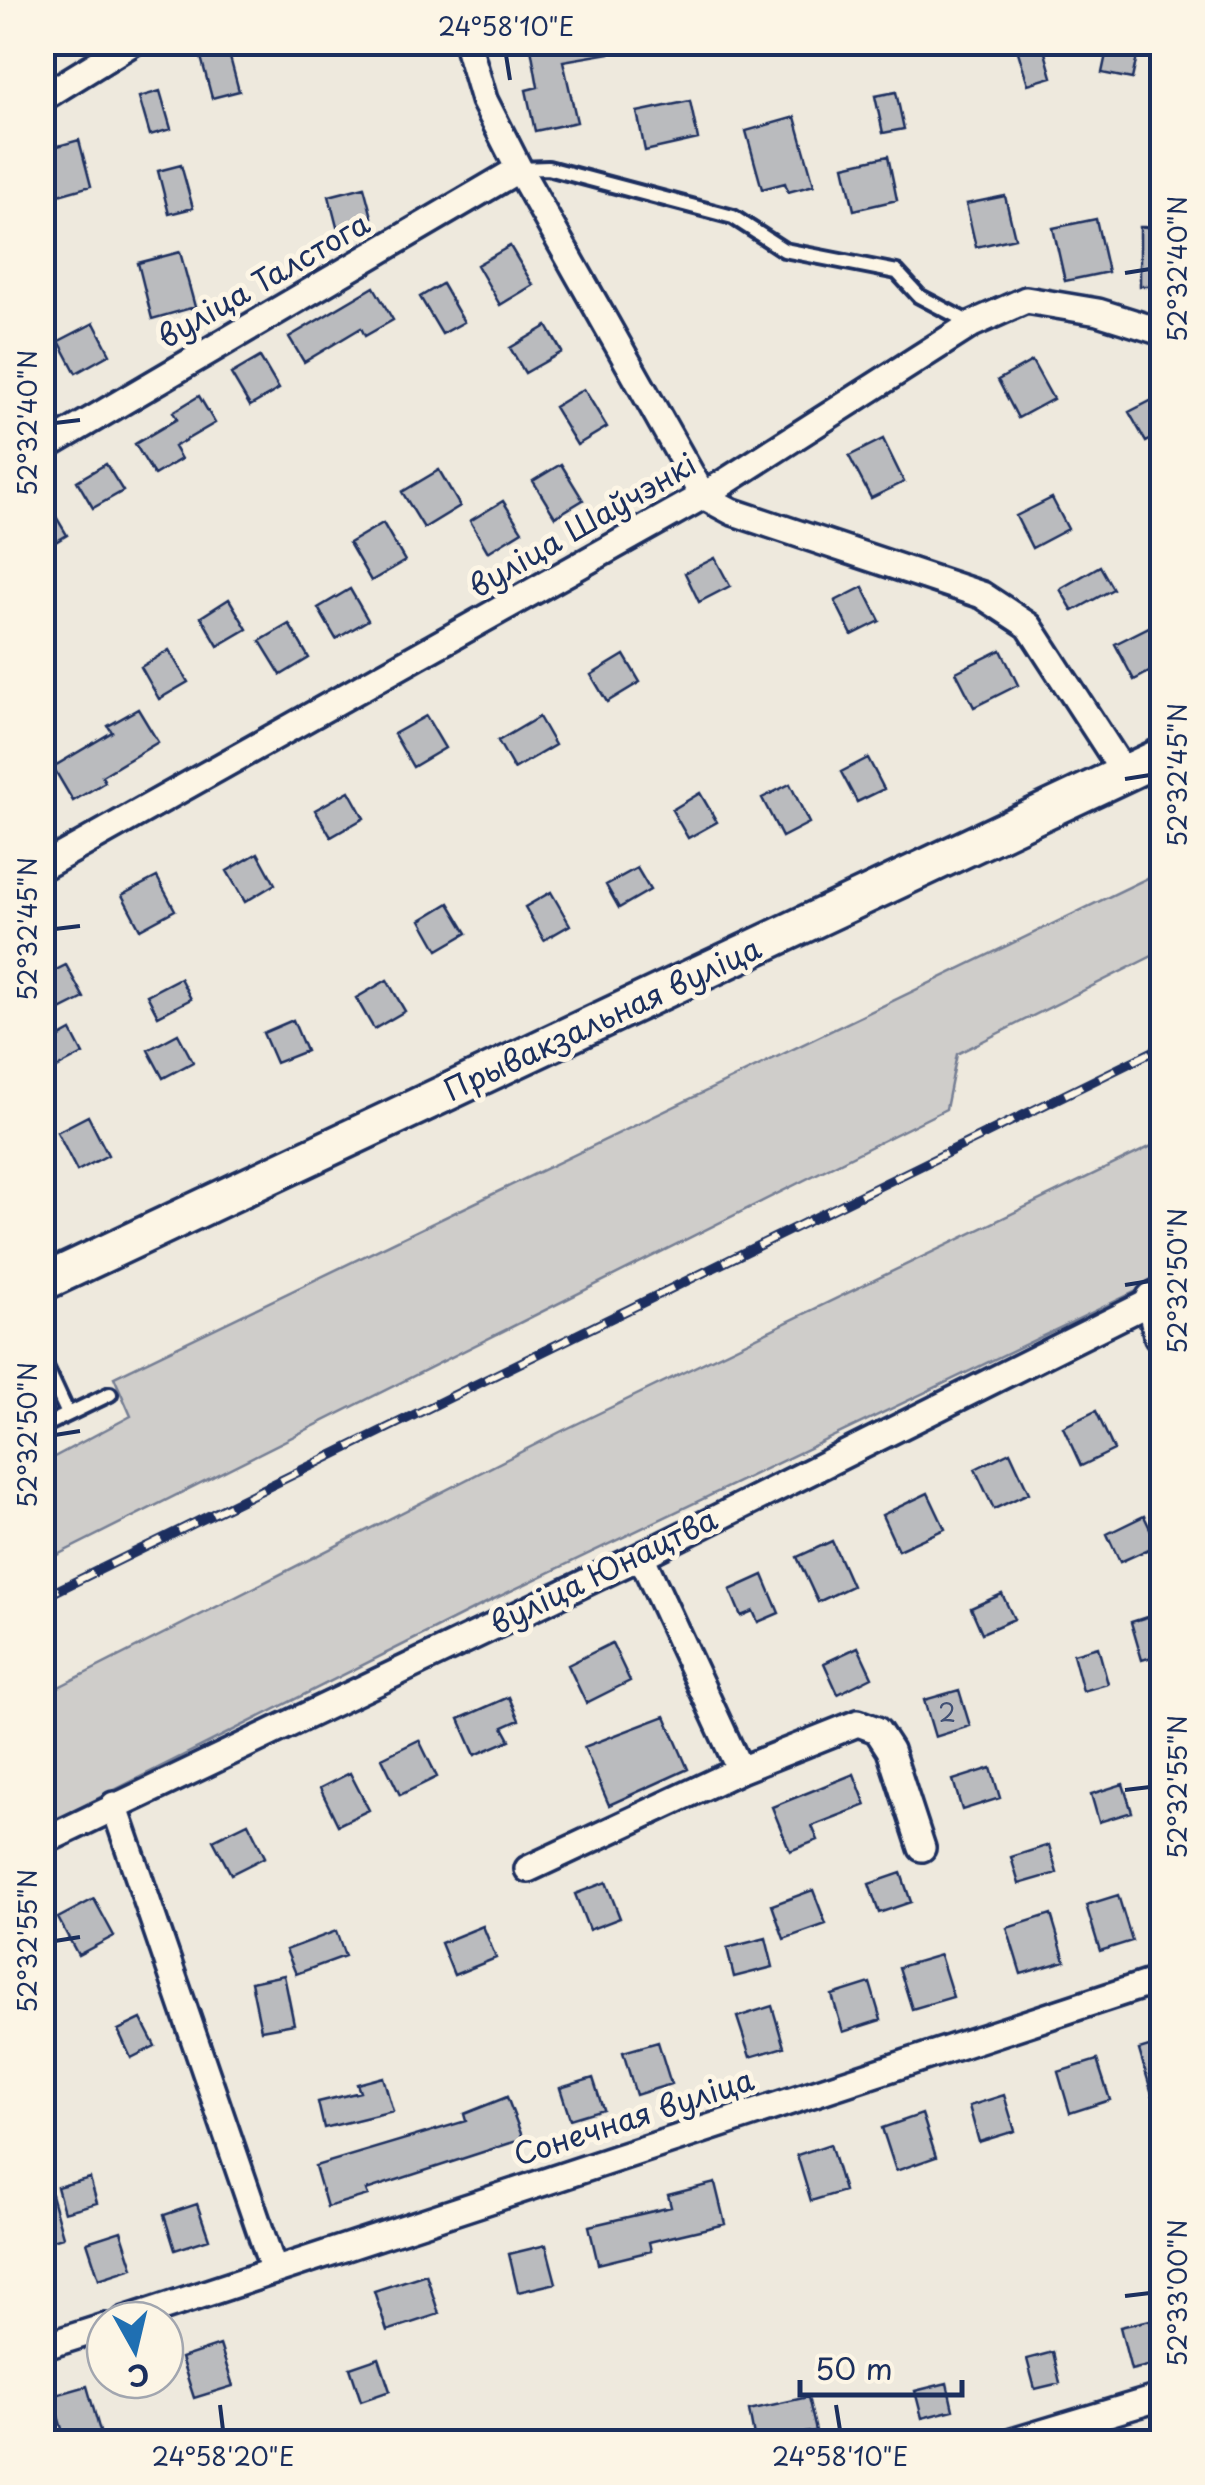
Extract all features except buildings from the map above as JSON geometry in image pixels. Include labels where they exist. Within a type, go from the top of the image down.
[{"type":"street","points":[[42,98],[134,42]]},
{"type":"street","points":[[467,42],[484,100],[519,169],[703,496],[734,512],[982,595],[1029,626],[1125,774]]},
{"type":"street","name":"вуліца Талстога","points":[[42,449],[519,169]]},
{"type":"street","name":"вуліца Шаўчэнкі","points":[[42,867],[703,496],[972,324],[1026,300],[1098,312],[1162,332]]},
{"type":"street","name":"Прывакзальная вуліца","points":[[42,1282],[1162,756]]},
{"type":"street","name":"вуліца Юнацтва","points":[[42,1842],[1160,1310]]},
{"type":"street","points":[[641,1556],[740,1770]]},
{"type":"street","points":[[528,1868],[740,1770],[858,1724],[877,1730],[890,1750],[922,1848]]},
{"type":"street","points":[[114,1806],[274,2271]]},
{"type":"street","name":"Сонечная вуліца","points":[[185,2300],[1162,1978]]},
{"type":"street","points":[[42,2347],[85,2333]]},
{"type":"street","points":[[1012,2442],[1162,2397]]},
{"type":"lane","points":[[519,169],[548,168],[733,217],[784,250],[897,272],[919,296],[972,324]]},
{"type":"lane","points":[[42,1358],[68,1414]]},
{"type":"lane","points":[[42,1427],[110,1394]]},
{"type":"shaded area","points":[[1162,871],[1162,951],[957,1054],[946,1109],[43,1562],[43,1463],[131,1416],[114,1377]]},
{"type":"shaded area","points":[[1162,1141],[1162,1279],[492,1600],[43,1826],[43,1695],[560,1432]]},
{"type":"railway","points":[[42,1598],[1162,1047]]}]
